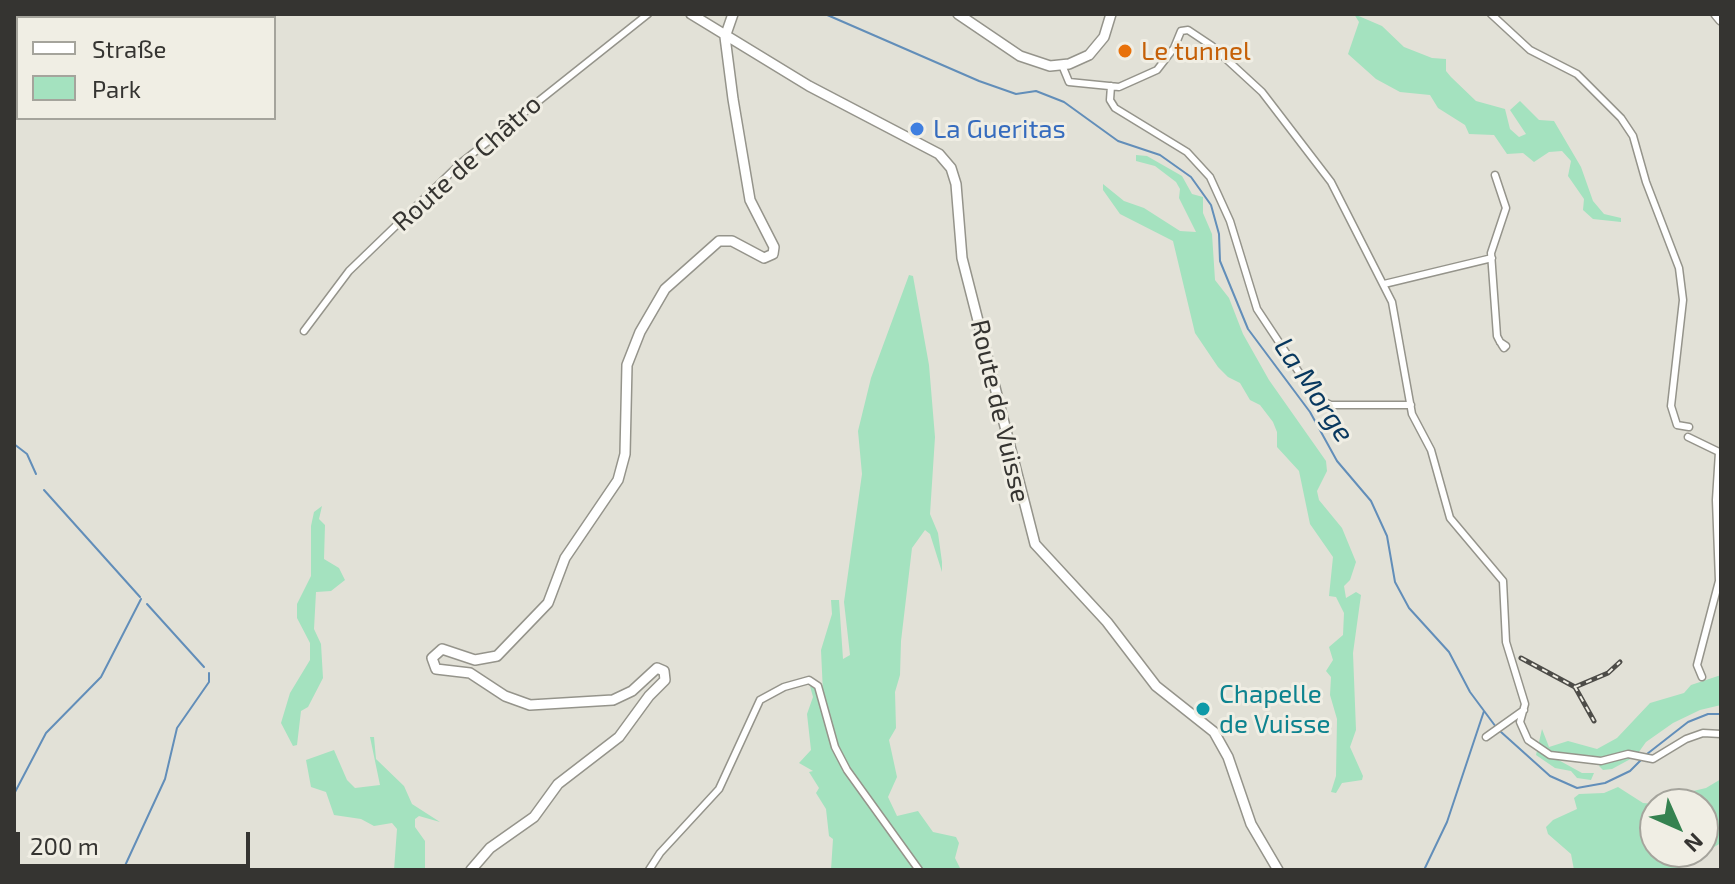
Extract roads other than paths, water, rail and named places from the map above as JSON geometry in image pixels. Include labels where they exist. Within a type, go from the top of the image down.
[{"type":"street","name":"Route de Châtro","points":[[304,331],[340,281],[462,162],[648,14]]},
{"type":"street","name":"Route de Vuisse","points":[[691,14],[725,37],[939,154],[951,168],[956,184],[962,258],[1035,544],[1107,622],[1156,686],[1216,734],[1228,757],[1251,824],[1278,870]]},
{"type":"street","points":[[471,870],[490,848],[534,817],[558,784],[619,737],[649,696],[665,680],[664,671],[657,668],[632,691],[613,700],[530,705],[505,696],[470,673],[436,669],[432,658],[442,649],[475,660],[497,656],[548,603],[565,558],[618,480],[625,454],[627,365],[640,332],[665,289],[719,241],[732,241],[764,258],[773,254],[774,247],[750,200],[725,37],[733,14]]},
{"type":"street","points":[[958,14],[1029,61],[1062,65],[1080,60],[1097,47],[1111,14]]},
{"type":"street","points":[[1491,14],[1530,50],[1577,74],[1621,118],[1633,136],[1646,182],[1679,268],[1683,300],[1671,406],[1677,425],[1689,427]]},
{"type":"street","points":[[1716,14],[1721,20]]},
{"type":"street","points":[[1062,65],[1069,82],[1126,85],[1157,70],[1174,48],[1181,31],[1188,30],[1204,40],[1286,119],[1331,182],[1384,284],[1400,329],[1416,425],[1431,450],[1450,518],[1461,534],[1494,565],[1503,581],[1507,648],[1524,699],[1521,730],[1537,748],[1550,755],[1601,761],[1628,754],[1653,759],[1686,739],[1703,733],[1721,734]]},
{"type":"street","points":[[1111,86],[1110,100],[1115,108],[1187,152],[1210,177],[1230,221],[1257,309],[1316,398],[1331,405],[1411,405]]},
{"type":"street","points":[[1495,175],[1506,208],[1492,258],[1500,342]]},
{"type":"street","points":[[1384,284],[1492,258]]},
{"type":"street","points":[[1688,437],[1719,452],[1716,500],[1720,541],[1718,590],[1697,665],[1702,677]]},
{"type":"street","points":[[649,870],[660,853],[719,789],[760,700],[784,687],[809,680],[818,686],[835,747],[847,770],[919,870]]},
{"type":"street","points":[[1489,735],[1524,710]]},
{"type":"waterway","name":"La Morge","points":[[825,14],[979,81],[1016,94],[1036,91],[1064,102],[1118,141],[1160,155],[1191,177],[1211,205],[1219,234],[1220,261],[1248,329],[1310,412],[1337,461],[1371,501],[1387,536],[1395,582],[1409,608],[1449,652],[1470,692],[1496,727]]},
{"type":"waterway","points":[[14,444],[27,454],[36,474]]},
{"type":"waterway","points":[[44,490],[140,597]]},
{"type":"waterway","points":[[14,794],[46,733],[101,677],[141,599]]},
{"type":"waterway","points":[[147,604],[204,667]]},
{"type":"waterway","points":[[123,870],[165,779],[177,728],[209,682],[209,673]]},
{"type":"waterway","points":[[1424,870],[1447,822],[1484,711]]},
{"type":"waterway","name":"La Morge","points":[[1647,754],[1688,722],[1708,714],[1721,714]]},
{"type":"waterway","name":"La Morge","points":[[1501,732],[1550,776],[1577,788],[1605,783],[1630,771],[1642,759]]},
{"type":"railway","points":[[1521,658],[1575,687],[1594,721]]},
{"type":"railway","points":[[1575,687],[1608,673],[1620,662]]},
{"type":"place","name":"Le tunnel","points":[[1125,51]]},
{"type":"place","name":"La Gueritas","points":[[917,129]]},
{"type":"place","name":"Chapelle de Vuisse","points":[[1203,709]]}]
